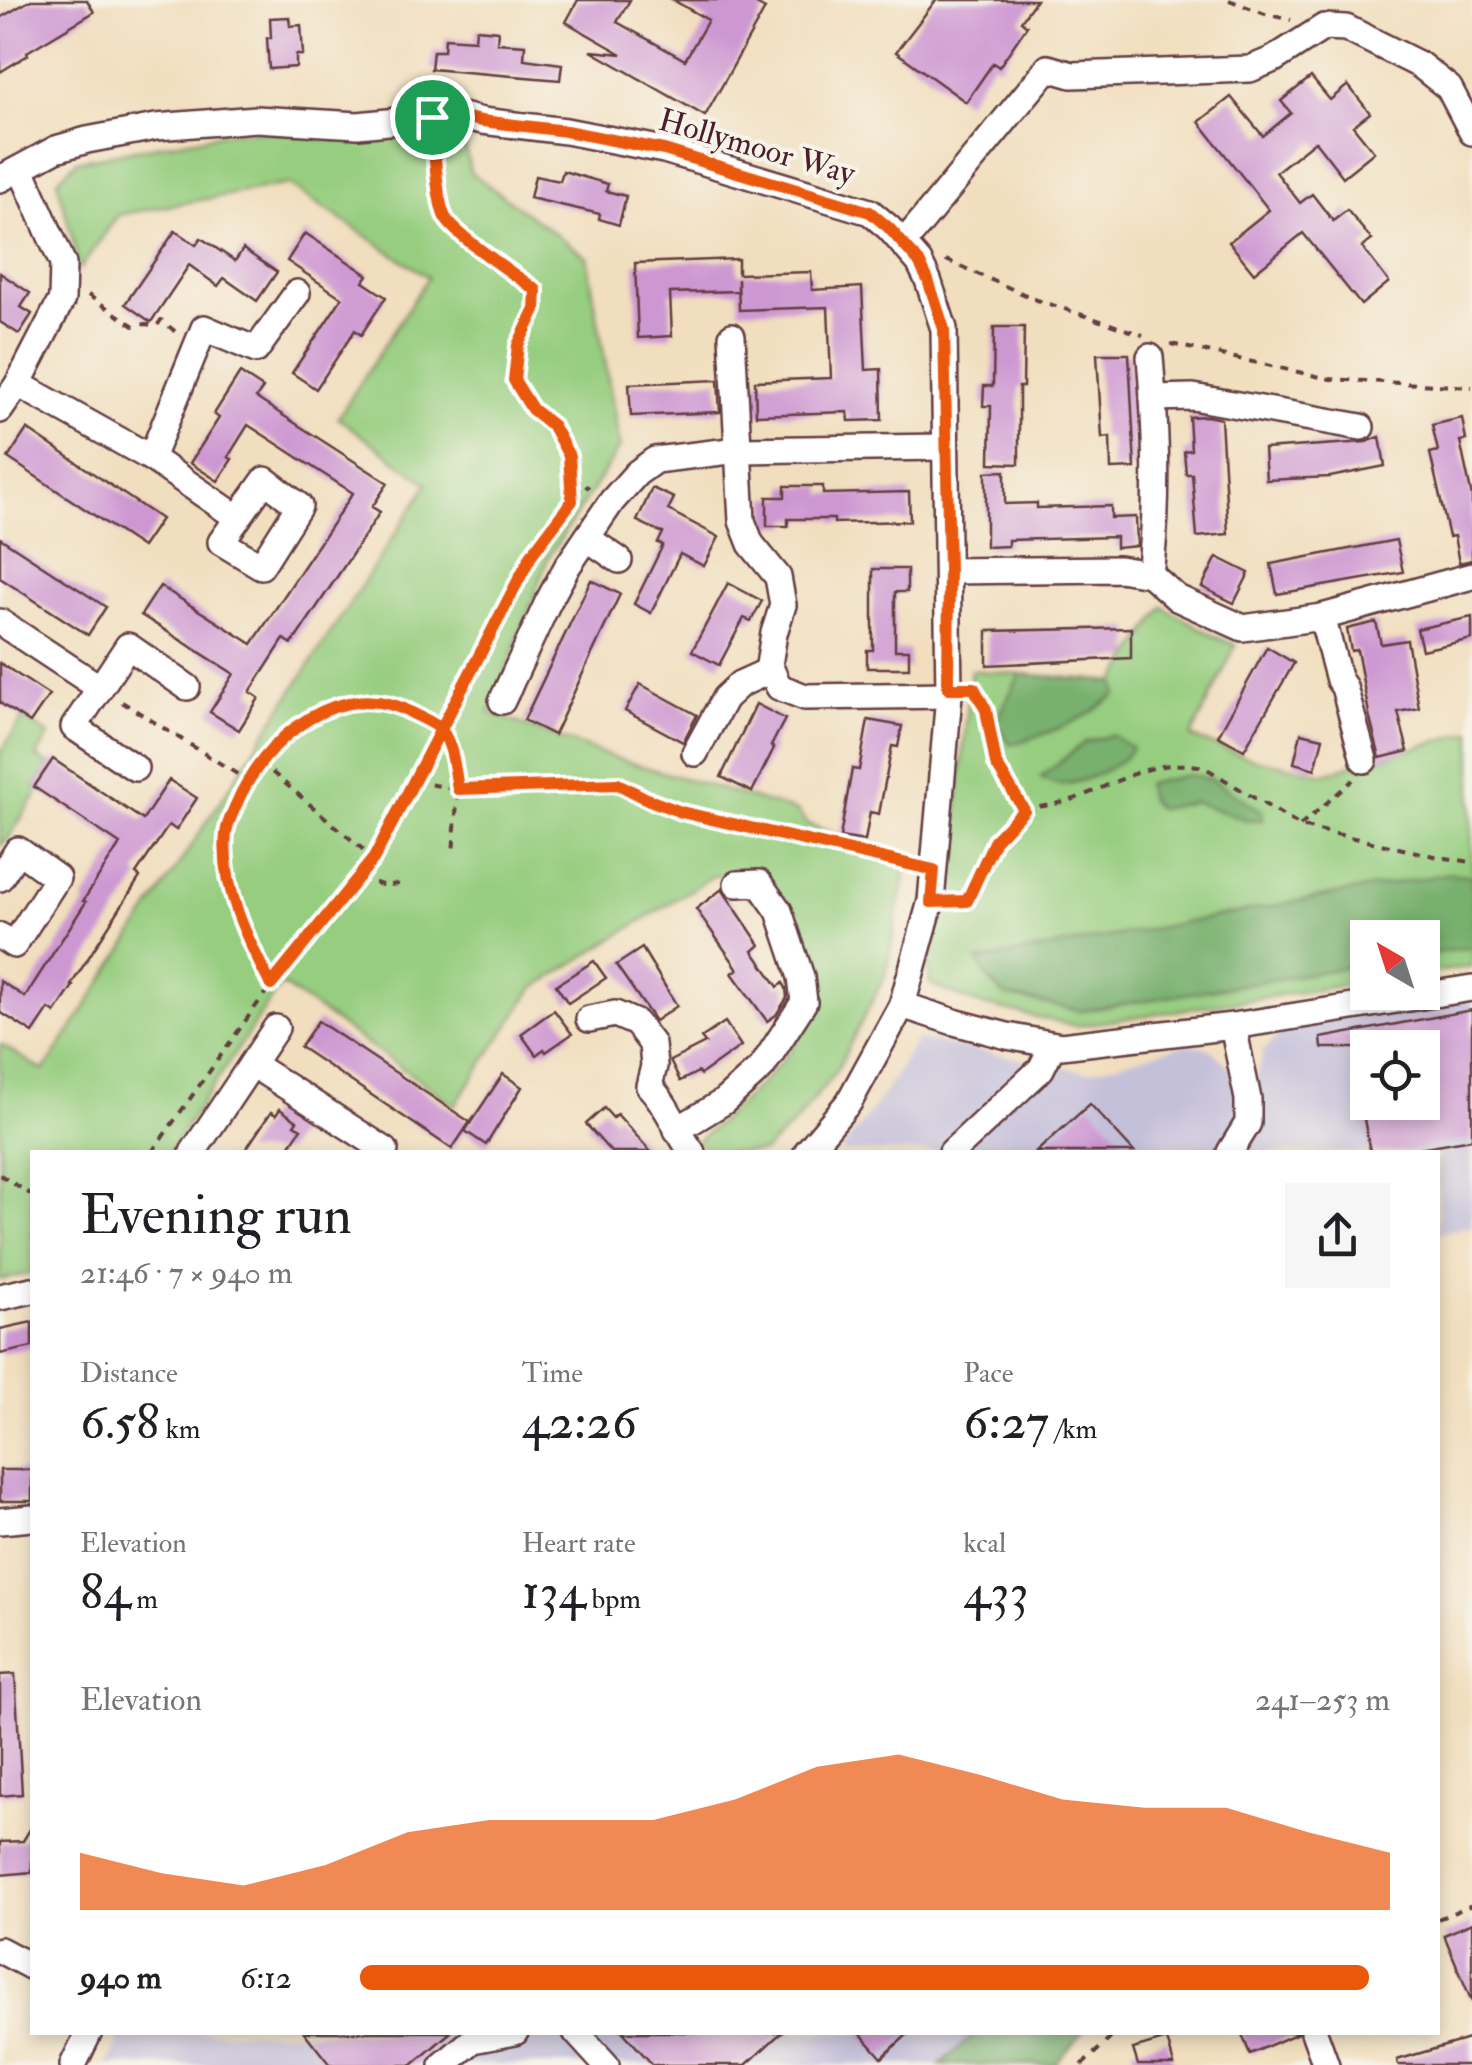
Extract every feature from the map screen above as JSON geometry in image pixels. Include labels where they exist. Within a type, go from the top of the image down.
[{"type":"street","points":[[904,244],[1048,68],[1072,74],[1250,69],[1274,59],[1324,27],[1346,28],[1420,64],[1450,88],[1472,132]]},
{"type":"street","name":"Hollymoor Way","points":[[10,174],[56,150],[86,140],[156,127],[256,119],[358,125],[458,116],[664,150],[870,212],[919,262],[944,329],[949,571],[949,692],[931,902],[902,1005],[849,1102],[809,1150]]},
{"type":"street","points":[[0,410],[18,384],[62,299],[62,264],[10,174]]},
{"type":"street","points":[[150,458],[204,328],[256,350],[296,293]]},
{"type":"street","points":[[732,336],[742,521],[751,544],[778,577],[783,606],[769,665],[779,687],[805,697],[949,692]]},
{"type":"street","points":[[1150,574],[1156,523],[1154,345]]},
{"type":"street","points":[[18,384],[245,508]]},
{"type":"street","points":[[1153,398],[1193,397],[1361,427]]},
{"type":"street","points":[[502,701],[548,602],[587,538],[612,501],[637,472],[654,460],[738,450],[944,447]]},
{"type":"street","points":[[265,480],[300,506],[261,566],[222,542],[245,508],[265,480]]},
{"type":"street","points":[[587,538],[620,560]]},
{"type":"street","points":[[949,571],[1119,569],[1150,574],[1178,598],[1243,628],[1322,617],[1472,576]]},
{"type":"street","points":[[1322,617],[1364,760]]},
{"type":"street","points":[[0,622],[111,695]]},
{"type":"street","points":[[135,768],[74,727],[111,695],[128,646],[187,687]]},
{"type":"street","points":[[695,753],[725,698],[740,684],[771,670]]},
{"type":"street","points":[[0,877],[18,850],[57,878],[14,945],[0,936]]},
{"type":"street","points":[[677,1130],[724,1102],[762,1067],[804,1002],[801,977],[778,911],[759,883],[738,884]]},
{"type":"street","points":[[902,1005],[954,1022],[1061,1046],[1233,1026],[1472,988]]},
{"type":"street","points":[[588,1019],[615,1014],[636,1024],[652,1044],[654,1066],[649,1086],[662,1099],[691,1150]]},
{"type":"street","points":[[1231,1150],[1248,1123],[1248,1099],[1233,1026]]},
{"type":"street","points":[[193,1150],[276,1028]]},
{"type":"street","points":[[954,1150],[1041,1069],[1053,1045]]},
{"type":"street","points":[[252,1064],[385,1150]]},
{"type":"street","points":[[0,1521],[30,1518]]},
{"type":"street","points":[[0,1950],[30,1966]]},
{"type":"street","points":[[73,2065],[88,2035]]},
{"type":"street","points":[[443,2065],[473,2040],[499,2035]]},
{"type":"street","points":[[579,2035],[606,2065]]},
{"type":"street","points":[[1315,2035],[1326,2065]]},
{"type":"path","points":[[1229,0],[1265,14],[1324,27]]},
{"type":"path","points":[[153,1150],[271,985],[374,858],[532,554],[572,501],[569,456],[553,426],[532,409],[514,380],[518,345],[535,310],[536,290],[444,216],[432,117]]},
{"type":"path","points":[[942,258],[1154,345],[1330,379],[1472,387]]},
{"type":"path","points":[[62,278],[134,326],[156,326],[161,320],[178,334],[192,357]]},
{"type":"path","points":[[572,477],[589,488]]},
{"type":"path","points":[[949,692],[974,688],[986,710],[996,764],[1024,810]]},
{"type":"path","points":[[111,695],[247,780]]},
{"type":"path","points":[[271,985],[238,915],[227,867],[226,830],[247,780],[260,762],[306,720],[338,704],[390,703],[442,729],[458,789],[452,854]]},
{"type":"path","points":[[1300,826],[1340,794],[1357,776],[1364,760]]},
{"type":"path","points":[[260,762],[374,858]]},
{"type":"path","points":[[931,902],[967,901],[995,840],[1024,810],[1076,799],[1122,777],[1165,764],[1204,767],[1300,826],[1472,862]]},
{"type":"path","points":[[414,782],[458,789],[618,784],[681,812],[934,870]]},
{"type":"path","points":[[360,877],[384,886],[405,883]]},
{"type":"path","points":[[0,1175],[30,1192]]},
{"type":"path","points":[[1440,1918],[1472,1905]]},
{"type":"path","points":[[1082,2065],[1115,2035]]},
{"type":"shaded area","points":[[1472,1000],[1472,1226],[1440,1233],[1440,1150],[842,1150],[880,1100],[917,1039],[1087,1072],[1187,1044],[1210,1049],[1228,1066],[1239,1086],[1256,1082],[1264,1051],[1287,1025],[1398,1010],[1440,1010],[1440,1004]]},
{"type":"shaded area","points":[[121,2035],[974,2035],[940,2065],[107,2065]]},
{"type":"green space","points":[[271,131],[333,139],[463,133],[470,172],[587,257],[620,447],[548,558],[490,713],[617,759],[797,811],[807,824],[908,861],[885,976],[836,1071],[795,1123],[765,1150],[705,1150],[697,1141],[733,1110],[791,1049],[814,1004],[815,983],[807,956],[757,872],[713,876],[533,989],[455,1105],[281,984],[170,1150],[30,1150],[30,1273],[0,1280],[0,1044],[44,1071],[428,484],[338,418],[428,277],[288,184],[118,215],[80,269],[57,180],[77,161],[232,132]]},
{"type":"green space","points":[[1163,607],[1236,645],[1191,737],[1250,758],[1326,774],[1472,731],[1472,966],[1440,971],[1440,920],[1350,920],[1350,985],[1076,1026],[974,1003],[930,984],[929,960],[955,833],[971,670],[1115,682]]},
{"type":"green space","points":[[1020,674],[1115,682],[1117,694],[1066,725],[1010,744],[996,722]]},
{"type":"green space","points":[[23,718],[49,735],[37,757],[49,765],[34,787],[39,790],[0,846],[0,753]]},
{"type":"green space","points":[[1112,735],[1132,748],[1110,768],[1066,784],[1041,777],[1085,742]]},
{"type":"green space","points":[[1188,775],[1211,779],[1262,811],[1263,820],[1247,820],[1194,802],[1159,809],[1153,804],[1146,784]]},
{"type":"green space","points":[[1450,873],[1472,876],[1472,947],[1440,952],[1440,920],[1350,920],[1350,967],[1082,1011],[1005,996],[987,978],[978,961]]},
{"type":"green space","points":[[973,2035],[1080,2035],[1055,2065],[940,2065]]},
{"type":"building","points":[[31,0],[87,0],[94,12],[0,72],[0,18]]},
{"type":"building","points":[[578,0],[630,0],[617,22],[685,60],[708,20],[673,0],[749,0],[765,9],[705,116],[591,51],[622,54],[566,22]]},
{"type":"building","points":[[936,0],[1036,0],[1021,21],[1027,26],[999,67],[993,63],[966,102],[896,52]]},
{"type":"building","points":[[289,17],[290,26],[301,25],[303,55],[296,55],[296,67],[269,69],[270,18]]},
{"type":"building","points":[[476,29],[498,31],[497,43],[525,45],[524,59],[562,64],[560,80],[431,69],[433,51],[444,51],[445,38],[475,40]]},
{"type":"building","points":[[1311,77],[1330,100],[1348,85],[1370,113],[1353,126],[1374,152],[1343,177],[1315,141],[1276,172],[1300,203],[1312,194],[1333,221],[1347,210],[1372,240],[1362,247],[1389,282],[1361,305],[1303,233],[1254,273],[1229,242],[1269,210],[1199,122],[1231,97],[1263,136],[1291,113],[1281,101]]},
{"type":"building","points":[[563,171],[608,184],[606,191],[626,196],[619,225],[599,219],[600,214],[530,198],[535,176],[560,181]]},
{"type":"building","points":[[175,231],[196,245],[201,238],[235,261],[243,249],[277,272],[257,301],[224,278],[218,286],[189,265],[151,322],[125,304]]},
{"type":"building","points":[[305,233],[368,275],[363,282],[386,297],[361,335],[355,330],[316,389],[292,373],[342,298],[287,261]]},
{"type":"building","points":[[738,259],[738,274],[811,272],[812,290],[862,287],[866,370],[881,369],[882,420],[849,421],[848,412],[756,415],[755,381],[831,378],[828,307],[739,310],[738,279],[738,291],[670,293],[672,336],[638,338],[635,263]]},
{"type":"building","points":[[0,273],[30,293],[21,307],[32,314],[19,334],[0,322]]},
{"type":"building","points":[[994,327],[1024,327],[1019,464],[990,463],[991,406],[983,406],[984,386],[993,386]]},
{"type":"building","points":[[1097,354],[1129,354],[1135,468],[1111,469],[1110,437],[1102,438]]},
{"type":"building","points":[[240,373],[263,388],[256,398],[388,483],[372,507],[380,512],[363,538],[292,644],[284,639],[250,692],[259,698],[239,730],[210,712],[234,674],[141,615],[160,586],[252,644],[353,493],[248,425],[218,481],[190,463],[219,418],[214,414]]},
{"type":"building","points":[[718,380],[720,412],[631,416],[629,384]]},
{"type":"building","points":[[1189,417],[1221,419],[1228,534],[1197,537],[1192,474],[1186,474],[1184,451],[1191,450]]},
{"type":"building","points":[[1462,418],[1466,440],[1460,441],[1472,497],[1472,560],[1459,563],[1454,536],[1449,537],[1430,453],[1438,451],[1432,425]]},
{"type":"building","points":[[27,429],[161,519],[142,547],[8,458]]},
{"type":"building","points":[[1380,437],[1385,466],[1330,477],[1266,480],[1264,449],[1366,442]]},
{"type":"building","points":[[1005,471],[1005,504],[1037,503],[1037,508],[1111,506],[1111,518],[1136,517],[1137,546],[1116,548],[1116,537],[1008,540],[1008,546],[986,547],[986,472]]},
{"type":"building","points":[[785,486],[823,486],[823,494],[909,492],[910,521],[834,523],[834,519],[788,519],[788,526],[767,526],[767,497],[785,497]]},
{"type":"building","points":[[652,488],[674,498],[668,510],[719,537],[704,566],[680,554],[651,613],[634,604],[663,545],[658,543],[663,533],[637,521]]},
{"type":"building","points":[[0,538],[106,607],[88,635],[0,578]]},
{"type":"building","points":[[1396,540],[1403,572],[1277,594],[1271,564]]},
{"type":"building","points":[[1217,557],[1249,573],[1234,603],[1202,587]]},
{"type":"building","points":[[873,569],[907,569],[907,592],[895,592],[895,650],[909,650],[909,668],[867,668],[867,650],[873,650]]},
{"type":"building","points":[[591,580],[620,594],[554,735],[524,720]]},
{"type":"building","points":[[728,583],[762,601],[751,621],[744,618],[719,665],[692,651]]},
{"type":"building","points":[[1472,617],[1472,639],[1422,650],[1417,629]]},
{"type":"building","points":[[1376,622],[1381,644],[1407,640],[1419,708],[1398,712],[1408,751],[1380,758],[1357,650],[1351,651],[1347,629]]},
{"type":"building","points":[[1131,628],[1131,658],[987,665],[987,631]]},
{"type":"building","points":[[1267,647],[1294,663],[1244,750],[1218,736]]},
{"type":"building","points":[[0,663],[49,695],[30,723],[0,703]]},
{"type":"building","points":[[640,684],[697,715],[683,742],[625,711]]},
{"type":"building","points":[[756,704],[785,719],[752,792],[721,777]]},
{"type":"building","points":[[868,720],[902,726],[898,747],[892,746],[879,814],[870,812],[865,841],[840,837],[852,769],[859,770]]},
{"type":"building","points":[[1301,733],[1323,738],[1315,769],[1294,763]]},
{"type":"building","points":[[53,759],[143,820],[169,780],[197,798],[176,830],[169,825],[136,874],[140,877],[73,986],[55,1013],[49,1009],[33,1033],[0,1012],[0,981],[25,997],[120,844],[34,787]]},
{"type":"building","points":[[722,889],[760,945],[753,951],[778,987],[783,983],[786,988],[787,998],[767,1021],[732,973],[738,969],[696,909]]},
{"type":"building","points":[[642,948],[677,1006],[655,1021],[616,965]]},
{"type":"building","points":[[594,961],[606,978],[568,1003],[556,985]]},
{"type":"building","points":[[554,1010],[572,1034],[536,1055],[521,1034]]},
{"type":"building","points":[[1472,1010],[1472,1139],[1408,1150],[1370,1150],[1364,1120],[1440,1120],[1440,1030],[1364,1030]]},
{"type":"building","points":[[318,1021],[470,1122],[452,1149],[300,1047]]},
{"type":"building","points":[[725,1022],[741,1046],[700,1075],[698,1072],[680,1081],[670,1061],[705,1043],[701,1038]]},
{"type":"building","points":[[1350,1033],[1350,1048],[1322,1048],[1321,1038]]},
{"type":"building","points":[[503,1074],[522,1087],[486,1145],[465,1131]]},
{"type":"building","points":[[1090,1104],[1132,1150],[1038,1150]]},
{"type":"building","points":[[604,1108],[613,1118],[617,1114],[649,1150],[609,1150],[586,1124]]},
{"type":"building","points":[[280,1109],[297,1121],[294,1125],[301,1129],[286,1150],[245,1150],[271,1112],[276,1115]]},
{"type":"building","points":[[30,1322],[30,1347],[0,1354],[0,1329]]},
{"type":"building","points":[[0,1470],[30,1470],[30,1501],[0,1501]]},
{"type":"building","points":[[15,1674],[22,1794],[0,1796],[0,1675]]},
{"type":"building","points":[[30,1829],[30,1872],[0,1875],[0,1842],[23,1841]]},
{"type":"building","points":[[1472,1923],[1472,2002],[1444,1935]]},
{"type":"building","points":[[306,2035],[447,2035],[412,2065],[330,2065]]},
{"type":"building","points":[[626,2035],[779,2035],[746,2065],[653,2065]]},
{"type":"building","points":[[862,2035],[907,2035],[882,2058]]},
{"type":"building","points":[[1242,2035],[1293,2035],[1250,2054]]},
{"type":"building","points":[[1472,2038],[1472,2065],[1398,2065],[1397,2060]]},
{"type":"building","points":[[1167,2039],[1174,2065],[1138,2065],[1133,2049]]},
{"type":"route","points":[[432,117],[444,216],[536,290],[535,310],[518,345],[514,380],[532,409],[553,426],[569,456],[572,501],[532,554],[442,729],[374,858],[271,985],[238,915],[227,867],[226,830],[247,780],[260,762],[306,720],[338,704],[390,703],[442,729],[458,789],[618,784],[681,812],[934,870],[931,902],[967,901],[995,840],[1024,810],[996,764],[986,710],[974,688],[948,688],[944,329],[919,262],[870,212],[664,150],[566,131],[458,116],[432,117]]}]
